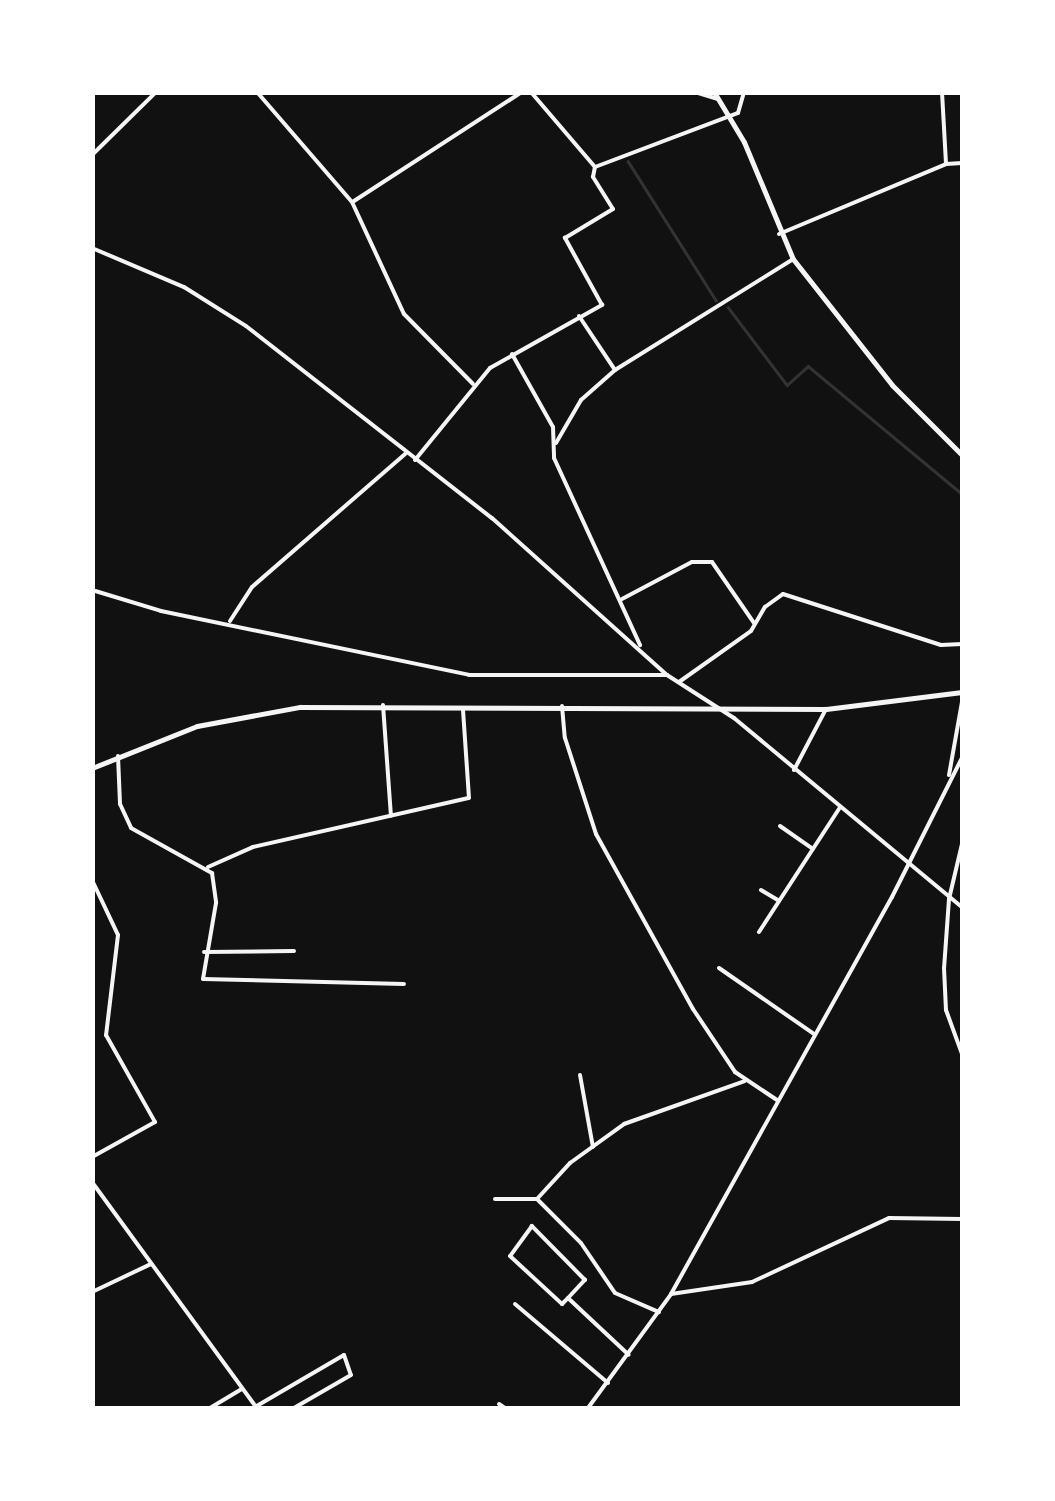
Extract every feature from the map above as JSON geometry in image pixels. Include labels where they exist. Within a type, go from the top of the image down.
[{"type":"main road","points":[[716,96],[764,184],[779,234],[793,259],[892,385],[962,454]]},
{"type":"main road","points":[[92,768],[250,714],[383,705],[826,709],[962,692]]},
{"type":"street","points":[[92,155],[156,92]]},
{"type":"street","points":[[257,92],[352,202],[391,275],[404,314],[473,384]]},
{"type":"street","points":[[352,202],[522,92]]},
{"type":"street","points":[[531,92],[594,168]]},
{"type":"street","points":[[695,92],[716,96]]},
{"type":"street","points":[[594,168],[738,113],[744,92]]},
{"type":"street","points":[[942,92],[946,164]]},
{"type":"street","points":[[779,234],[946,164],[962,163]]},
{"type":"street","points":[[416,460],[473,384],[512,354],[602,305],[565,238],[613,209],[592,177],[594,168]]},
{"type":"street","points":[[92,248],[184,287],[246,326],[416,460],[641,648],[667,675],[721,709],[962,907]]},
{"type":"street","points":[[554,445],[580,400],[616,370],[793,259]]},
{"type":"street","points":[[579,316],[616,370]]},
{"type":"street","points":[[512,354],[553,427],[554,458],[622,599],[641,648]]},
{"type":"street","points":[[230,622],[252,588],[406,453]]},
{"type":"street","points":[[622,599],[692,562],[712,562],[754,624]]},
{"type":"street","points":[[92,590],[470,674],[667,675]]},
{"type":"street","points":[[679,682],[754,624],[773,599],[794,595],[941,645],[962,644]]},
{"type":"street","points":[[948,780],[962,702]]},
{"type":"street","points":[[383,705],[391,816]]},
{"type":"street","points":[[208,867],[253,847],[469,798],[463,705]]},
{"type":"street","points":[[562,706],[565,738],[596,834],[693,1010],[745,1081],[778,1100]]},
{"type":"street","points":[[794,770],[826,709]]},
{"type":"street","points":[[118,756],[120,804],[132,828],[208,867]]},
{"type":"street","points":[[588,1408],[671,1294],[908,866],[962,758]]},
{"type":"street","points":[[759,932],[839,809]]},
{"type":"street","points":[[780,826],[812,849]]},
{"type":"street","points":[[962,844],[949,898],[946,1010],[962,1054]]},
{"type":"street","points":[[208,867],[216,903],[204,952],[203,979],[404,984]]},
{"type":"street","points":[[92,880],[118,935],[106,1036],[155,1122],[92,1157]]},
{"type":"street","points":[[761,890],[780,901]]},
{"type":"street","points":[[204,952],[294,951]]},
{"type":"street","points":[[719,968],[814,1034]]},
{"type":"street","points":[[580,1075],[593,1147]]},
{"type":"street","points":[[495,1199],[537,1199],[593,1147],[630,1121],[745,1081]]},
{"type":"street","points":[[92,1182],[256,1408],[344,1354],[351,1375],[294,1408]]},
{"type":"street","points":[[537,1199],[581,1244],[616,1292],[659,1312]]},
{"type":"street","points":[[671,1294],[752,1282],[889,1218],[962,1219]]},
{"type":"street","points":[[532,1226],[585,1280],[568,1298],[562,1304],[510,1256],[532,1226]]},
{"type":"street","points":[[92,1292],[153,1264]]},
{"type":"street","points":[[568,1298],[629,1355]]},
{"type":"street","points":[[515,1304],[608,1384]]},
{"type":"street","points":[[210,1408],[242,1389]]},
{"type":"street","points":[[499,1404],[505,1408]]},
{"type":"waterway","points":[[628,161],[716,300]]},
{"type":"waterway","points":[[728,307],[787,385],[808,366],[962,494]]}]
